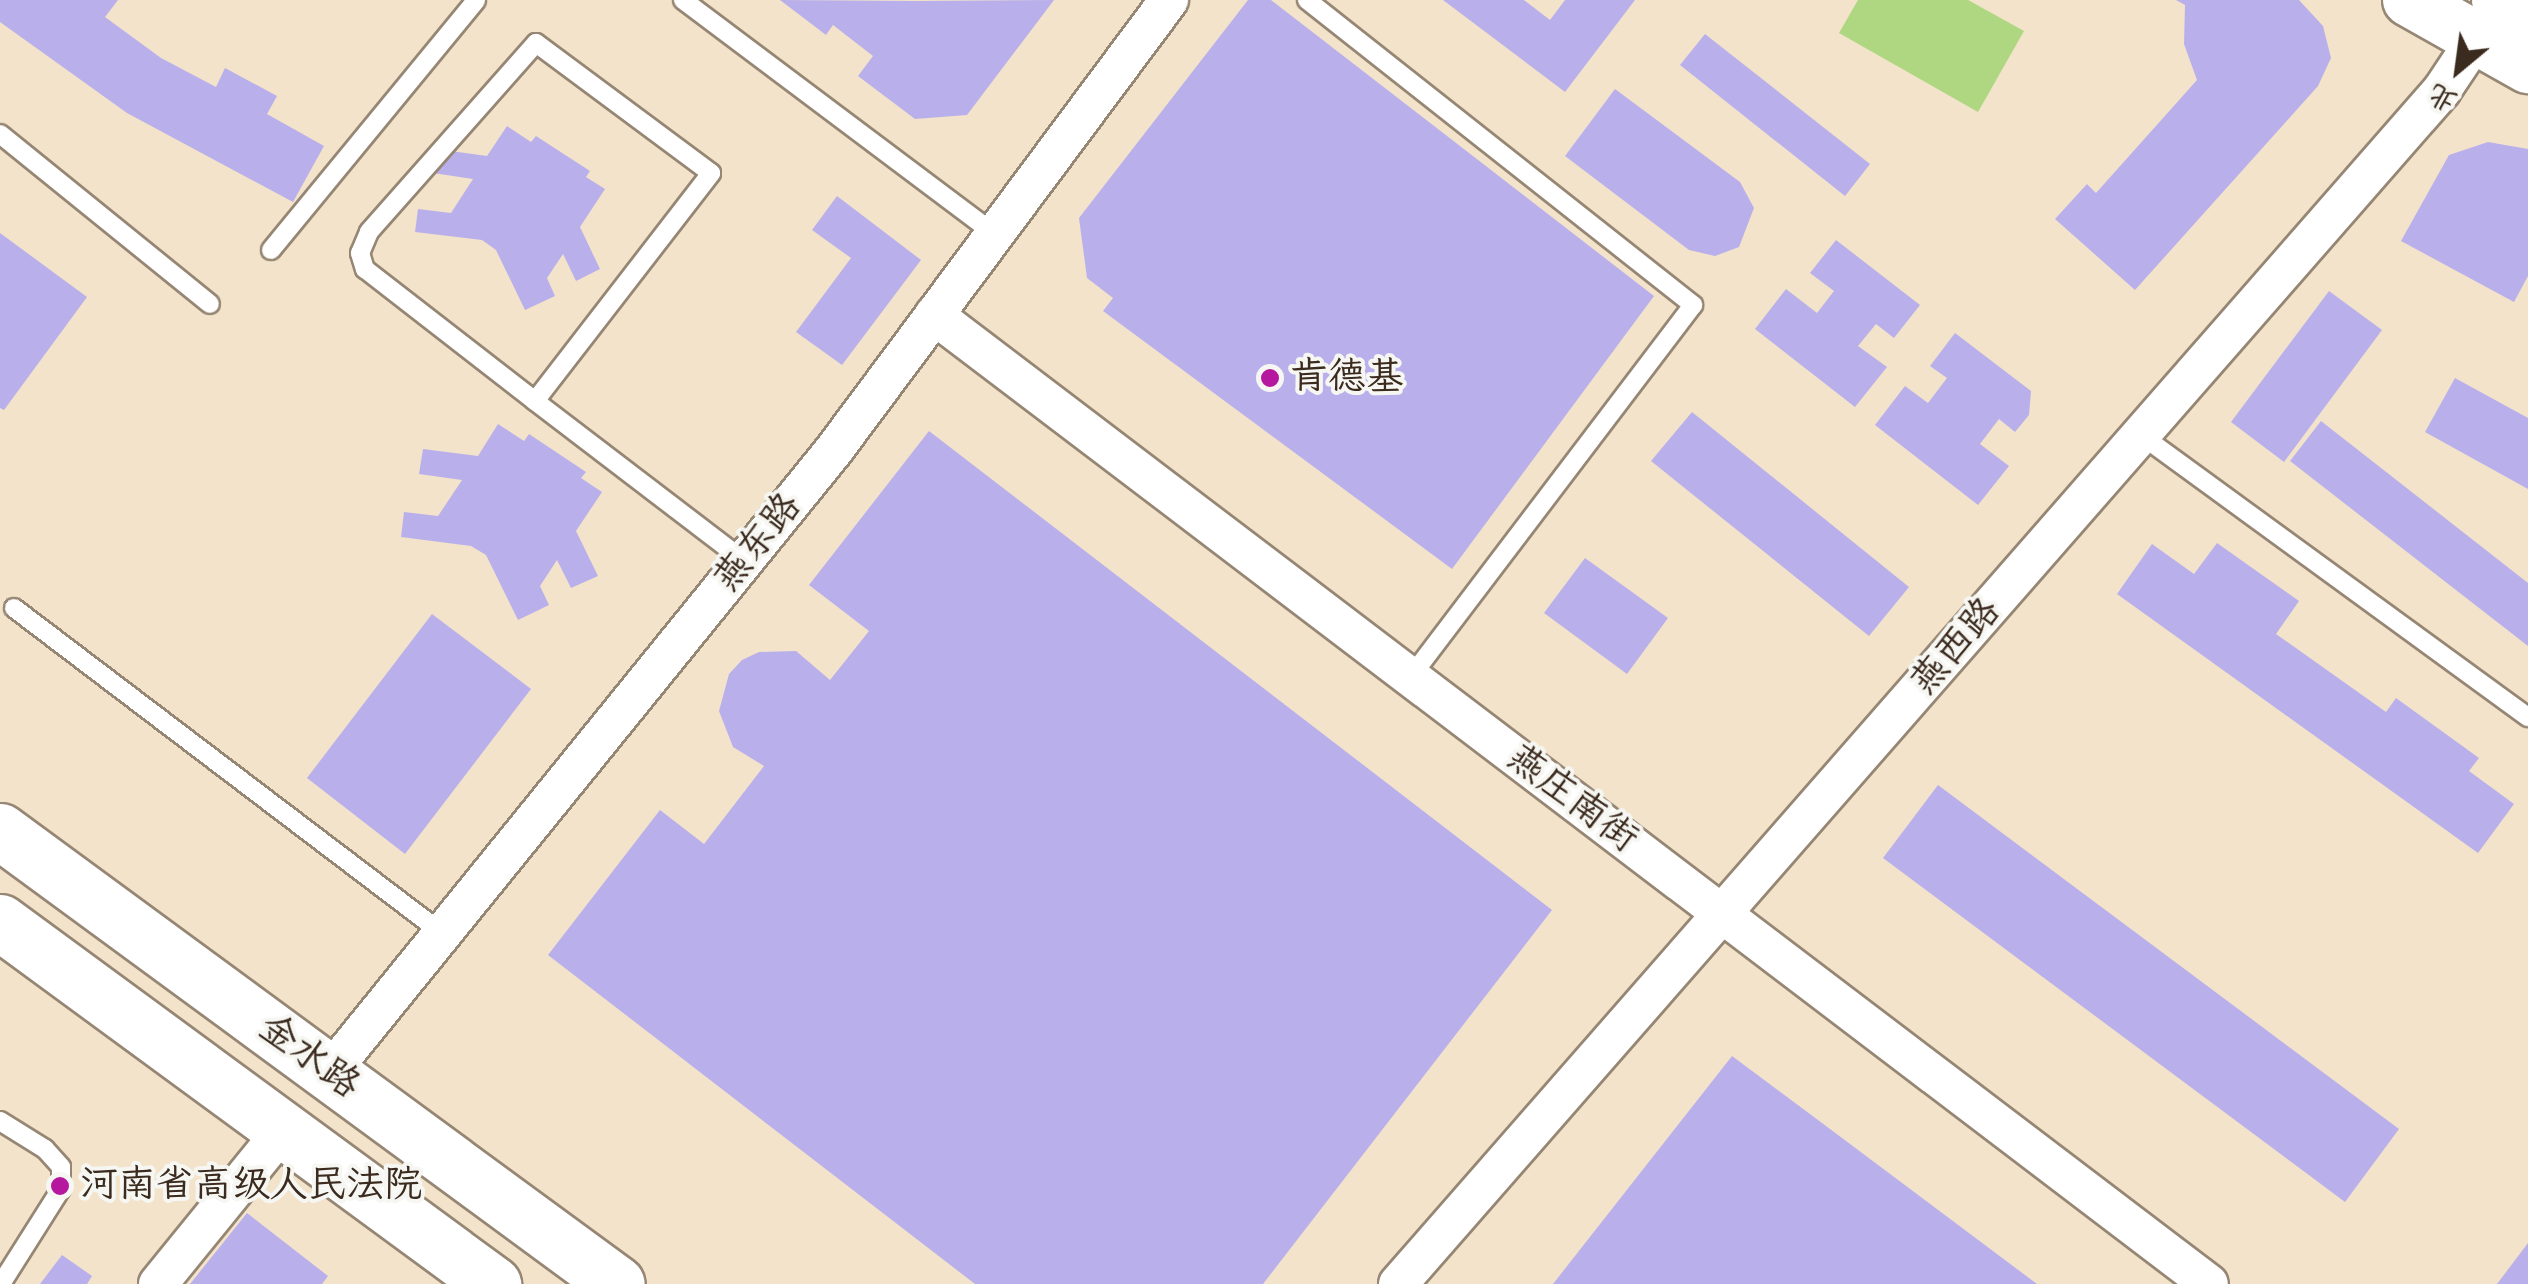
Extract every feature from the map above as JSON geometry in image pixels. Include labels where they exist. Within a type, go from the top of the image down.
[{"type":"main road","name":"金水路","points":[[0,830],[617,1284]]},
{"type":"main road","name":"金水路","points":[[0,922],[494,1284]]},
{"type":"street","name":"燕东路","points":[[330,1072],[744,562],[1169,0]]},
{"type":"street","points":[[2410,0],[2528,16]]},
{"type":"street","points":[[2494,10],[2528,67]]},
{"type":"street","name":"燕西路","points":[[1398,1284],[2141,435],[2494,10]]},
{"type":"street","name":"燕庄南街","points":[[934,315],[2209,1284]]},
{"type":"street","points":[[161,1283],[283,1130]]},
{"type":"lane","points":[[271,250],[476,0]]},
{"type":"lane","points":[[684,0],[995,234]]},
{"type":"lane","points":[[1307,0],[1693,305],[1411,677]]},
{"type":"lane","points":[[536,400],[711,174],[536,42],[369,232],[360,253],[365,269],[744,562]]},
{"type":"lane","points":[[0,134],[210,304]]},
{"type":"lane","points":[[2141,435],[2528,717]]},
{"type":"lane","points":[[14,608],[442,933]]},
{"type":"lane","points":[[0,1121],[45,1149],[61,1178],[61,1189],[2,1284]]},
{"type":"green space","points":[[1858,0],[1968,0],[2024,31],[1978,112],[1839,33]]},
{"type":"building","points":[[0,0],[118,0],[105,17],[161,58],[216,87],[225,68],[277,96],[267,114],[324,146],[293,202],[127,113],[0,22]]},
{"type":"building","points":[[780,0],[1054,0],[967,115],[915,119],[858,76],[873,56],[833,25],[826,35]]},
{"type":"building","points":[[1248,0],[1271,0],[1654,296],[1452,569],[1103,311],[1113,298],[1087,278],[1079,218]]},
{"type":"building","points":[[1443,0],[1524,0],[1550,20],[1565,0],[1635,0],[1565,92]]},
{"type":"building","points":[[2176,0],[2299,0],[2323,26],[2331,58],[2318,86],[2135,290],[2055,219],[2087,184],[2096,193],[2197,80],[2184,44],[2185,5]]},
{"type":"building","points":[[1705,34],[1870,164],[1845,196],[1680,65]]},
{"type":"building","points":[[1615,89],[1740,182],[1754,208],[1739,247],[1715,256],[1689,250],[1565,156]]},
{"type":"building","points":[[507,126],[531,142],[536,136],[590,171],[586,177],[605,189],[580,227],[600,269],[576,281],[563,254],[547,278],[555,296],[525,310],[496,250],[482,240],[415,232],[418,209],[451,213],[473,179],[433,173],[436,149],[487,156]]},
{"type":"building","points":[[2488,142],[2528,149],[2528,276],[2514,302],[2401,241],[2449,155]]},
{"type":"building","points":[[837,196],[921,260],[842,365],[796,332],[851,258],[812,230]]},
{"type":"building","points":[[0,233],[87,297],[4,410],[0,408]]},
{"type":"building","points":[[1836,240],[1920,305],[1894,338],[1876,324],[1858,346],[1887,367],[1855,407],[1755,329],[1786,289],[1817,313],[1834,291],[1810,273]]},
{"type":"building","points":[[2329,291],[2382,330],[2284,462],[2231,422]]},
{"type":"building","points":[[1955,333],[2031,391],[2029,415],[2015,432],[1999,419],[1980,444],[2009,466],[1978,505],[1875,425],[1905,386],[1928,403],[1947,378],[1930,366]]},
{"type":"building","points":[[2455,378],[2528,418],[2528,489],[2425,432]]},
{"type":"building","points":[[1692,412],[1909,587],[1869,636],[1651,461]]},
{"type":"building","points":[[2321,421],[2528,583],[2528,646],[2290,461]]},
{"type":"building","points":[[498,424],[524,441],[529,434],[586,472],[581,478],[602,492],[576,531],[598,576],[571,588],[557,560],[540,586],[549,605],[518,620],[486,555],[471,546],[401,537],[404,512],[438,516],[462,480],[419,474],[423,449],[478,456]]},
{"type":"building","points":[[929,431],[1552,910],[1263,1284],[975,1284],[548,955],[660,810],[704,844],[764,766],[733,747],[719,711],[729,674],[742,660],[759,652],[796,651],[830,680],[869,631],[809,585]]},
{"type":"building","points":[[2217,543],[2299,601],[2276,634],[2386,712],[2396,698],[2479,758],[2469,771],[2514,804],[2478,853],[2117,594],[2152,544],[2194,574]]},
{"type":"building","points":[[1585,558],[1668,618],[1627,674],[1544,613]]},
{"type":"building","points":[[432,614],[531,689],[405,854],[307,778]]},
{"type":"building","points":[[1938,785],[2399,1129],[2345,1202],[1883,858]]},
{"type":"building","points":[[1732,1056],[1822,1123],[2037,1284],[1553,1284]]},
{"type":"building","points":[[247,1213],[328,1276],[322,1284],[190,1284]]},
{"type":"building","points":[[2528,1243],[2528,1284],[2497,1284]]},
{"type":"building","points":[[62,1255],[92,1276],[87,1284],[40,1284]]},
{"type":"place","name":"肯德基","points":[[1270,378]]},
{"type":"place","name":"河南省高级人民法院","points":[[60,1186]]}]
